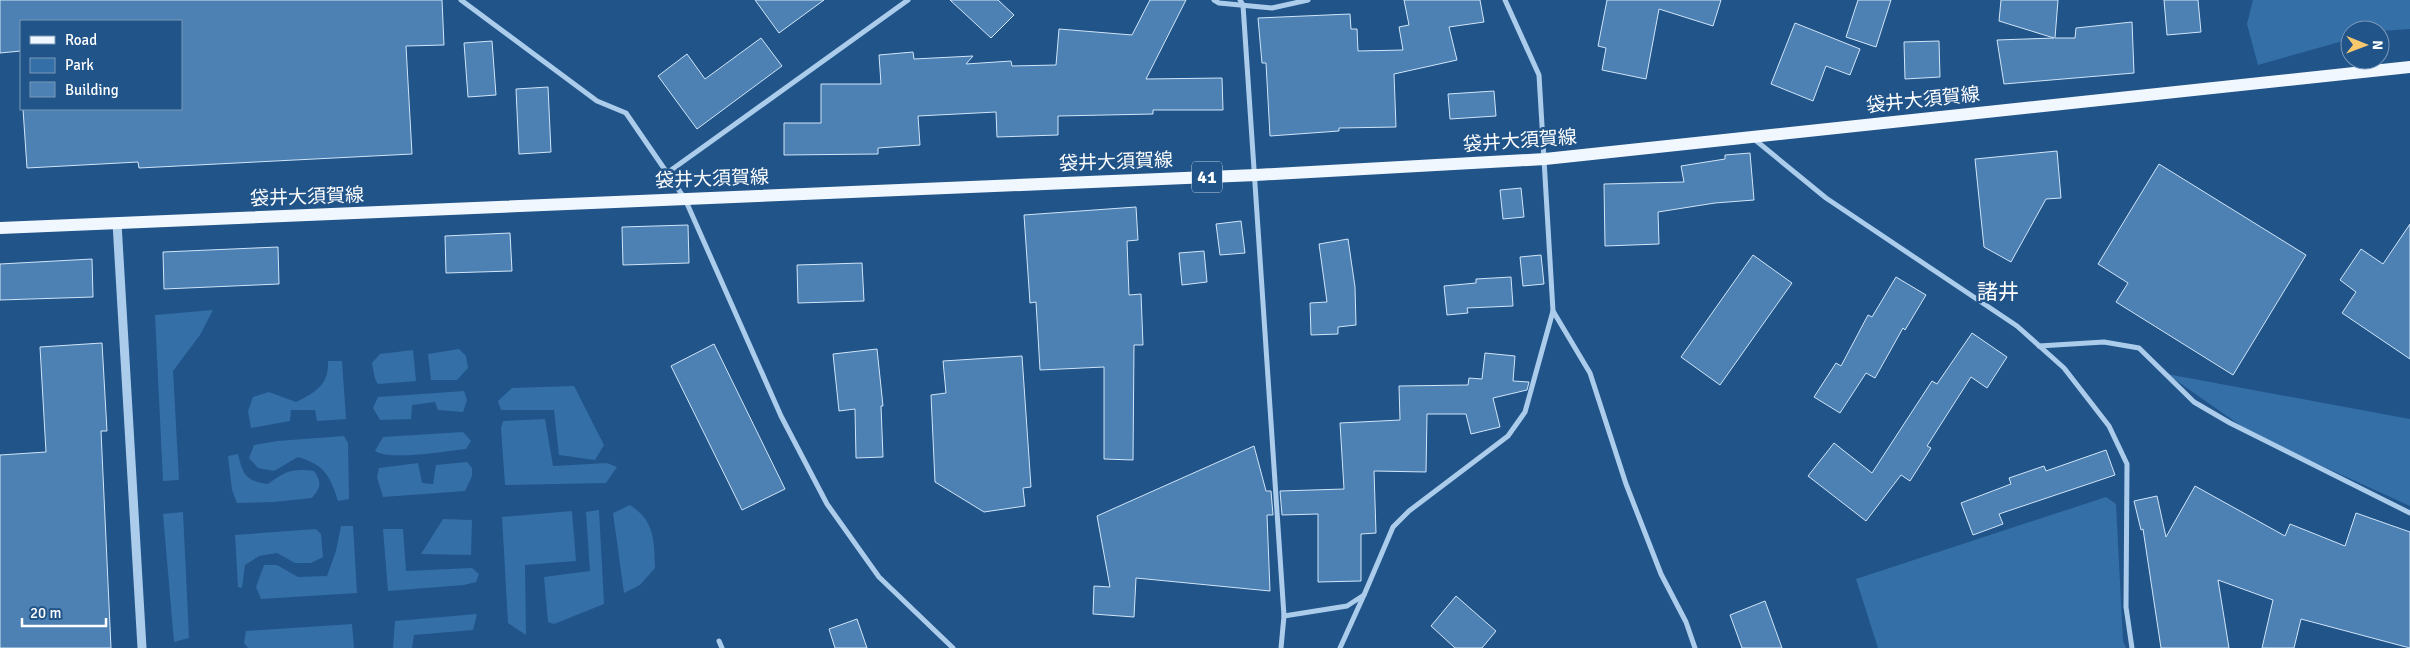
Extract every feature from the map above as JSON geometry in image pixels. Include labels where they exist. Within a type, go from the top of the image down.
[{"type":"main road","name":"袋井大須賀線","points":[[0,228],[1256,175],[1545,159],[2410,67]]},
{"type":"street","points":[[461,0],[597,101],[626,113],[685,199],[781,416],[827,504],[879,577],[953,648]]},
{"type":"street","points":[[667,173],[908,0]]},
{"type":"street","points":[[1214,0],[1218,3],[1242,3],[1272,8],[1308,0]]},
{"type":"street","points":[[1340,648],[1393,527],[1409,511],[1508,436],[1525,412],[1553,311],[1539,75],[1505,0]]},
{"type":"street","points":[[1242,3],[1256,175],[1284,616],[1281,648]]},
{"type":"street","points":[[1752,137],[1826,198],[2017,326],[2064,368],[2109,426],[2127,464],[2126,607],[2132,648]]},
{"type":"street","points":[[117,223],[142,648]]},
{"type":"street","points":[[1553,311],[1590,373],[1626,484],[1661,574],[1686,622],[1695,648]]},
{"type":"street","points":[[2038,346],[2104,342],[2140,348],[2194,402],[2238,427],[2410,514]]},
{"type":"street","points":[[1284,616],[1347,606],[1364,595]]},
{"type":"street","points":[[719,641],[722,648]]},
{"type":"green space","points":[[2253,0],[2410,0],[2410,29],[2390,30],[2390,20],[2340,20],[2340,42],[2258,65],[2247,24]]},
{"type":"green space","points":[[213,310],[200,335],[173,371],[179,480],[163,481],[155,315]]},
{"type":"green space","points":[[459,349],[466,356],[468,368],[457,380],[431,380],[428,354]]},
{"type":"green space","points":[[413,350],[416,381],[378,384],[375,379],[372,363],[380,354]]},
{"type":"green space","points":[[328,361],[342,361],[346,419],[317,421],[315,410],[291,410],[290,421],[251,428],[248,411],[253,397],[269,392],[296,402],[310,395],[324,382]]},
{"type":"green space","points":[[2167,374],[2410,419],[2410,506],[2254,435]]},
{"type":"green space","points":[[574,386],[604,445],[595,460],[559,455],[554,410],[501,410],[498,401],[512,388]]},
{"type":"green space","points":[[464,391],[467,400],[463,412],[438,410],[435,402],[412,405],[411,419],[380,420],[373,408],[378,397]]},
{"type":"green space","points":[[545,419],[553,466],[607,463],[617,467],[606,483],[505,485],[501,428],[503,421]]},
{"type":"green space","points":[[463,432],[471,441],[466,449],[405,455],[382,454],[375,451],[383,437]]},
{"type":"green space","points":[[344,436],[348,443],[349,499],[338,501],[329,478],[320,468],[307,460],[298,457],[274,471],[258,468],[249,458],[254,445],[277,441]]},
{"type":"green space","points":[[238,454],[244,472],[250,479],[268,484],[279,476],[295,470],[307,470],[314,471],[319,482],[319,488],[312,498],[237,503],[232,490],[228,456]]},
{"type":"green space","points":[[467,462],[472,468],[472,476],[465,491],[383,497],[377,477],[379,468],[418,463],[422,483],[433,484],[436,465]]},
{"type":"green space","points":[[2106,497],[2116,504],[2123,641],[2126,648],[1878,648],[1856,579]]},
{"type":"green space","points":[[630,505],[644,518],[652,532],[655,568],[640,585],[624,593],[613,513]]},
{"type":"green space","points":[[599,510],[604,604],[554,624],[548,622],[544,577],[590,571],[586,512]]},
{"type":"green space","points":[[572,511],[576,561],[525,565],[526,635],[508,623],[502,517]]},
{"type":"green space","points":[[183,512],[189,638],[174,642],[163,514]]},
{"type":"green space","points":[[443,519],[472,520],[471,555],[421,554]]},
{"type":"green space","points":[[341,526],[353,526],[357,593],[261,599],[256,587],[264,565],[277,565],[298,577],[327,576],[336,551]]},
{"type":"green space","points":[[316,529],[321,534],[323,557],[311,563],[295,563],[277,553],[259,556],[245,565],[242,588],[238,587],[235,535]]},
{"type":"green space","points":[[383,529],[403,529],[406,571],[472,568],[479,574],[476,582],[464,585],[388,591]]},
{"type":"green space","points":[[477,614],[473,630],[414,635],[412,648],[393,648],[395,621]]},
{"type":"green space","points":[[352,624],[354,648],[248,648],[244,643],[246,631]]},
{"type":"building","points":[[0,0],[442,0],[444,45],[406,46],[412,154],[139,168],[138,162],[27,168],[23,110],[182,110],[182,20],[20,20],[20,51],[0,53]]},
{"type":"building","points":[[755,0],[824,0],[779,33]]},
{"type":"building","points":[[950,0],[998,0],[1014,15],[991,38]]},
{"type":"building","points":[[1150,0],[1186,0],[1146,79],[1222,78],[1223,110],[1153,110],[1153,114],[1058,116],[1058,135],[997,137],[996,112],[918,116],[920,145],[878,148],[878,154],[784,155],[784,123],[821,123],[821,84],[881,84],[879,55],[913,52],[914,59],[973,56],[966,64],[1011,61],[1012,66],[1056,65],[1059,29],[1132,35]]},
{"type":"building","points":[[1404,0],[1480,0],[1484,22],[1449,27],[1457,60],[1394,74],[1396,127],[1339,128],[1339,131],[1270,136],[1266,63],[1262,63],[1258,18],[1350,14],[1351,29],[1357,29],[1358,51],[1403,50],[1399,27],[1409,25]]},
{"type":"building","points":[[1607,0],[1721,0],[1713,26],[1659,9],[1646,79],[1602,70],[1606,48],[1598,46]]},
{"type":"building","points":[[1858,0],[1891,0],[1876,47],[1846,37]]},
{"type":"building","points":[[2001,0],[2058,0],[2055,38],[2075,38],[2076,28],[2132,22],[2134,73],[2004,84],[1997,40],[2054,38],[1999,21]]},
{"type":"building","points":[[2164,0],[2198,0],[2201,32],[2167,35]]},
{"type":"building","points":[[1795,23],[1860,49],[1850,75],[1826,66],[1813,101],[1771,84]]},
{"type":"building","points":[[761,38],[782,66],[697,129],[658,76],[687,54],[705,79]]},
{"type":"building","points":[[492,41],[496,95],[468,97],[464,43]]},
{"type":"building","points":[[1939,41],[1940,77],[1905,79],[1904,42]]},
{"type":"building","points":[[548,87],[551,152],[519,154],[516,89]]},
{"type":"building","points":[[1494,91],[1496,116],[1450,119],[1448,94]]},
{"type":"building","points":[[2057,151],[2061,198],[2046,199],[2011,262],[1984,247],[1975,159]]},
{"type":"building","points":[[1750,153],[1754,200],[1715,203],[1658,212],[1659,244],[1605,246],[1604,184],[1684,182],[1681,166],[1725,159],[1725,155]]},
{"type":"building","points":[[2159,164],[2306,255],[2233,375],[2116,302],[2128,283],[2098,264]]},
{"type":"building","points":[[1521,188],[1524,217],[1503,219],[1500,190]]},
{"type":"building","points":[[1136,207],[1138,240],[1127,241],[1129,295],[1141,294],[1143,345],[1134,345],[1133,460],[1104,459],[1104,367],[1040,370],[1036,302],[1030,303],[1024,215]]},
{"type":"building","points":[[1241,221],[1245,253],[1220,255],[1216,224]]},
{"type":"building","points":[[2410,224],[2410,359],[2342,313],[2356,292],[2340,280],[2361,249],[2383,264]]},
{"type":"building","points":[[688,225],[689,263],[623,265],[622,227]]},
{"type":"building","points":[[510,233],[512,271],[446,273],[445,236]]},
{"type":"building","points":[[1348,239],[1355,287],[1356,325],[1338,327],[1338,334],[1311,335],[1310,303],[1327,302],[1319,244]]},
{"type":"building","points":[[278,247],[279,284],[164,289],[163,252]]},
{"type":"building","points":[[1204,251],[1207,282],[1182,285],[1179,253]]},
{"type":"building","points":[[1541,255],[1544,284],[1523,286],[1520,257]]},
{"type":"building","points":[[1753,255],[1792,283],[1720,385],[1681,357]]},
{"type":"building","points":[[92,259],[93,297],[0,300],[0,264]]},
{"type":"building","points":[[862,263],[864,301],[798,303],[797,265]]},
{"type":"building","points":[[1511,277],[1513,306],[1467,308],[1468,313],[1447,315],[1444,286],[1476,283],[1476,279]]},
{"type":"building","points":[[1896,277],[1926,295],[1905,330],[1903,328],[1875,378],[1866,373],[1840,413],[1814,397],[1836,363],[1841,366],[1868,315],[1872,317]]},
{"type":"building","points":[[1972,333],[2007,357],[1987,388],[1971,377],[1927,446],[1931,448],[1910,481],[1901,475],[1866,521],[1808,476],[1834,443],[1872,473],[1932,381],[1937,384]]},
{"type":"building","points":[[102,343],[107,431],[101,431],[111,648],[0,648],[0,455],[46,452],[40,347]]},
{"type":"building","points":[[714,344],[785,489],[742,510],[671,366]]},
{"type":"building","points":[[877,349],[883,406],[881,406],[883,457],[856,458],[855,409],[839,411],[833,354]]},
{"type":"building","points":[[1485,353],[1515,356],[1513,381],[1529,382],[1527,390],[1493,398],[1500,427],[1471,434],[1466,414],[1427,414],[1426,472],[1374,471],[1376,533],[1361,534],[1361,581],[1318,582],[1318,514],[1282,515],[1280,491],[1344,489],[1340,423],[1400,420],[1399,386],[1468,385],[1469,378],[1482,379]]},
{"type":"building","points":[[1022,356],[1031,487],[1023,488],[1025,506],[984,512],[935,482],[931,395],[946,393],[943,361]]},
{"type":"building","points":[[1254,446],[1266,491],[1271,491],[1273,515],[1267,515],[1270,591],[1136,578],[1134,617],[1093,614],[1094,586],[1110,587],[1097,516]]},
{"type":"building","points":[[2106,450],[2115,475],[1999,514],[2003,524],[1973,535],[1961,503],[2011,484],[2009,478],[2044,466],[2046,471]]},
{"type":"building","points":[[2195,486],[2285,536],[2290,524],[2345,546],[2356,513],[2410,532],[2410,648],[2301,619],[2294,648],[2262,648],[2273,600],[2218,580],[2229,648],[2161,648],[2143,529],[2141,530],[2134,501],[2157,496],[2166,537]]},
{"type":"building","points":[[1456,596],[1496,631],[1482,648],[1455,648],[1431,626]]},
{"type":"building","points":[[1765,601],[1782,648],[1742,648],[1730,615]]},
{"type":"building","points":[[857,619],[867,648],[835,648],[829,629]]},
{"type":"district","name":"諸井","points":[[1998,292]]}]
